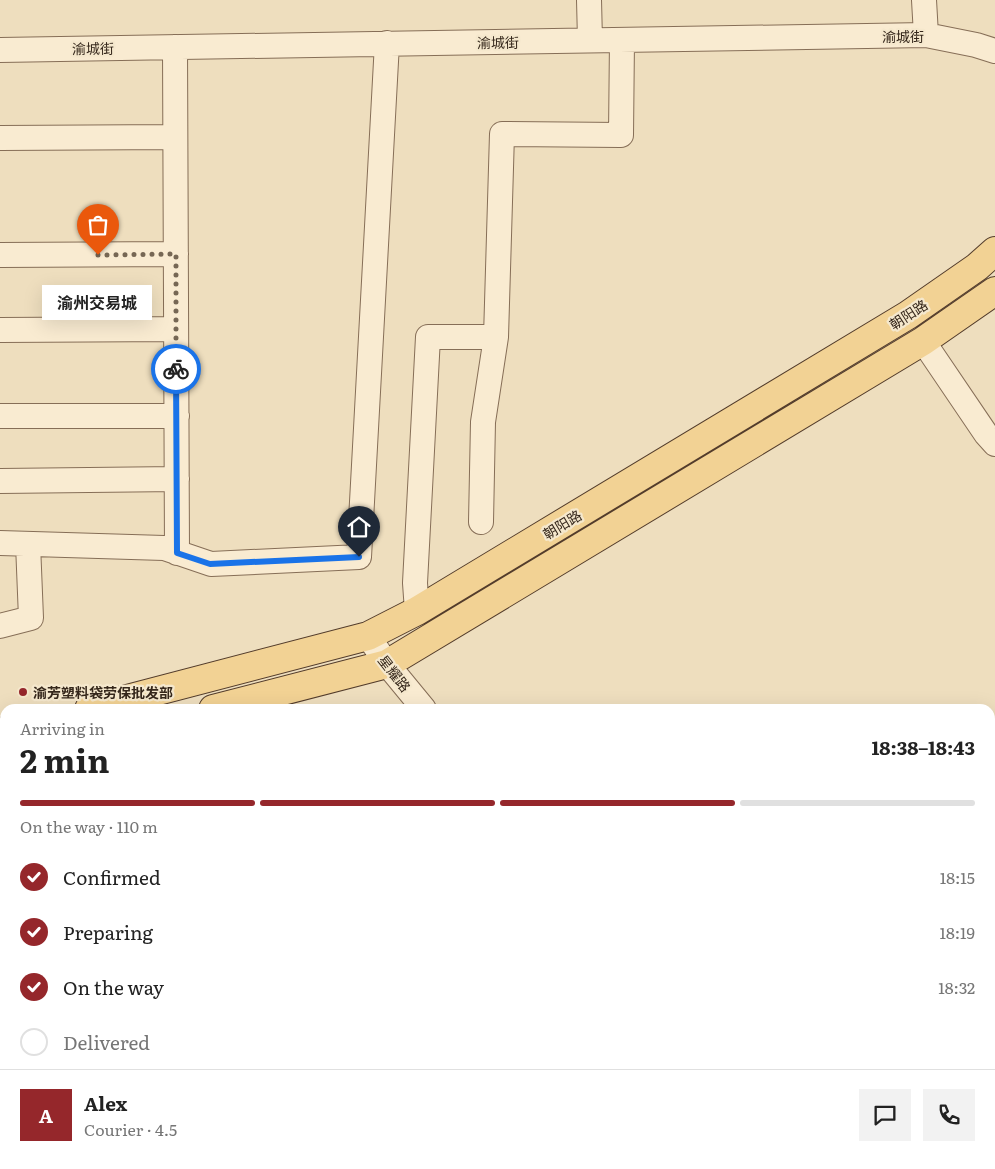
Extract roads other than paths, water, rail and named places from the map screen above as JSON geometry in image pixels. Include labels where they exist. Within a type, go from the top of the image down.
[{"type":"main road","name":"朝阳路","points":[[108,704],[368,636],[417,612],[908,315],[977,267],[995,251]]},
{"type":"main road","points":[[232,704],[387,664],[923,341],[995,291]]},
{"type":"street","points":[[589,0],[590,40]]},
{"type":"street","points":[[924,0],[926,35]]},
{"type":"street","name":"渝城街","points":[[0,50],[926,35],[976,45],[995,51]]},
{"type":"street","points":[[482,522],[483,422],[496,337],[502,134],[621,135],[622,40]]},
{"type":"street","points":[[0,543],[164,548],[210,564],[359,557],[387,43]]},
{"type":"street","points":[[175,47],[177,553]]},
{"type":"street","points":[[0,138],[175,137]]},
{"type":"street","points":[[0,255],[176,254]]},
{"type":"street","points":[[0,330],[176,329]]},
{"type":"street","points":[[417,612],[415,582],[428,337],[496,337]]},
{"type":"street","points":[[923,341],[986,434],[995,444]]},
{"type":"street","points":[[0,416],[177,416]]},
{"type":"street","points":[[0,481],[177,479]]},
{"type":"street","points":[[0,626],[31,618],[28,544]]},
{"type":"street","name":"星耀路","points":[[368,636],[387,664],[420,704]]},
{"type":"place","name":"渝州交易城","points":[[98,255]]},
{"type":"place","name":"渝芳塑料袋劳保批发部","points":[[23,692]]}]
